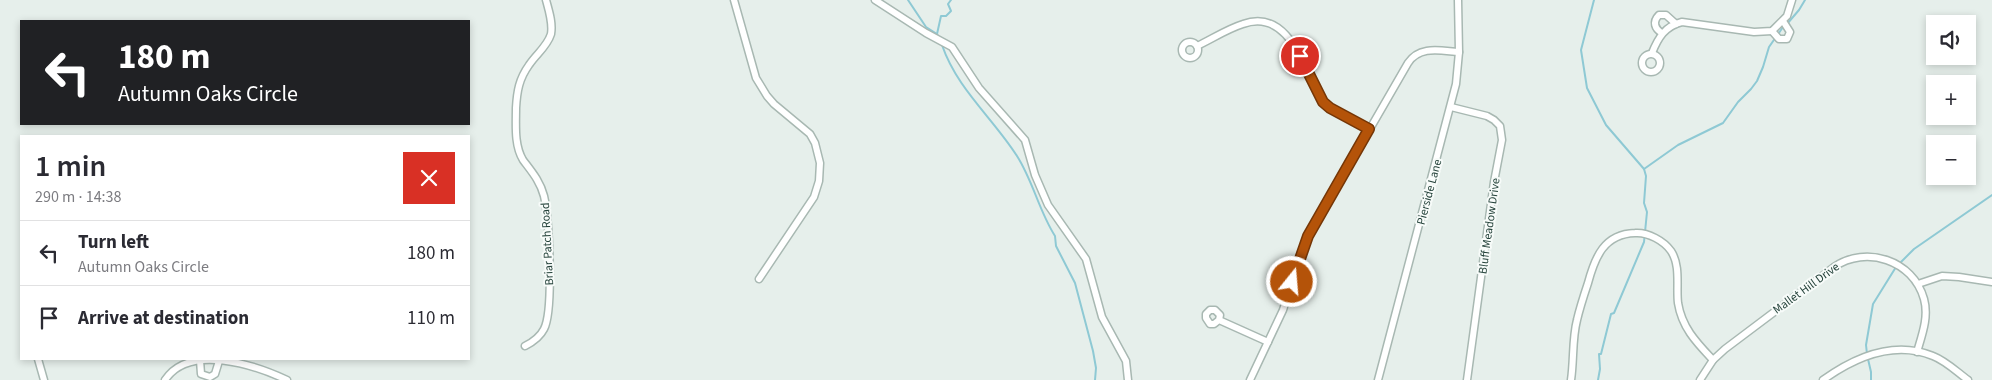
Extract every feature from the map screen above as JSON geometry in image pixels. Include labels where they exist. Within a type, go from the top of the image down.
[{"type":"street","name":"Briar Patch Road","points":[[524,346],[539,336],[548,317],[548,249],[544,196],[539,181],[523,159],[516,141],[516,95],[519,83],[529,65],[544,47],[550,34],[550,16],[546,0]]},
{"type":"street","points":[[734,0],[756,78],[774,104],[810,134],[815,143],[820,163],[814,197],[759,279]]},
{"type":"street","points":[[875,0],[926,33],[952,47],[979,88],[1026,140],[1035,174],[1048,204],[1086,259],[1102,317],[1126,361],[1128,380]]},
{"type":"street","name":"Pierside Lane","points":[[1378,380],[1456,84],[1459,52],[1458,0]]},
{"type":"street","points":[[1652,54],[1662,34],[1676,24],[1688,22],[1754,32],[1772,31],[1783,21],[1789,12],[1792,0]]},
{"type":"street","points":[[1662,34],[1655,26],[1655,20],[1659,15],[1666,15],[1676,24]]},
{"type":"street","points":[[1772,31],[1779,39],[1787,39],[1790,32],[1783,21]]},
{"type":"street","points":[[1198,46],[1243,23],[1263,22],[1275,26],[1284,31],[1292,42],[1323,102],[1330,108],[1369,129]]},
{"type":"street","points":[[1250,380],[1283,310],[1308,236],[1413,55],[1429,50],[1459,52]]},
{"type":"street","name":"Bluff Meadow Drive","points":[[1451,107],[1487,116],[1494,120],[1500,126],[1502,140],[1494,182],[1467,380]]},
{"type":"street","points":[[1570,380],[1577,320],[1595,259],[1606,243],[1613,238],[1629,233],[1649,235],[1671,250],[1677,266],[1679,306],[1687,331],[1713,360]]},
{"type":"street","name":"Mallet Hill Drive","points":[[1700,380],[1713,360],[1725,348],[1841,262],[1867,256],[1893,262],[1903,268],[1918,284],[1924,300],[1925,314],[1917,352]]},
{"type":"street","points":[[1918,284],[1942,276],[1992,282]]},
{"type":"street","points":[[1219,320],[1268,342]]},
{"type":"street","points":[[1823,380],[1844,366],[1870,354],[1893,350],[1917,352],[1932,356],[1944,362],[1968,380]]},
{"type":"street","points":[[38,360],[44,380]]},
{"type":"street","points":[[200,360],[201,374],[208,376],[215,374],[219,361]]},
{"type":"street","points":[[165,380],[176,367],[189,361],[200,360],[219,361],[261,369],[287,380]]},
{"type":"waterway","points":[[908,0],[926,27],[937,34],[939,38]]},
{"type":"waterway","points":[[937,34],[941,16],[946,16],[951,11],[948,4],[951,0]]},
{"type":"waterway","points":[[1594,0],[1581,50],[1587,88],[1606,125],[1644,169],[1646,176],[1644,203],[1647,212],[1644,242],[1614,313],[1611,314],[1601,354],[1599,354],[1600,369],[1598,380]]},
{"type":"waterway","points":[[1787,24],[1805,0]]},
{"type":"waterway","points":[[1644,169],[1678,145],[1723,123],[1738,102],[1757,81],[1769,47],[1783,27]]},
{"type":"waterway","points":[[942,45],[957,76],[1008,142],[1023,166],[1055,236],[1056,246],[1075,283],[1093,351],[1096,368],[1095,380]]},
{"type":"waterway","points":[[1867,354],[1866,345],[1873,304],[1896,267],[1914,249],[1992,195]]},
{"type":"waterway","points":[[1868,359],[1871,380]]},
{"type":"route","points":[[1292,282],[1308,236],[1369,129],[1330,108],[1323,102],[1300,56]]}]
